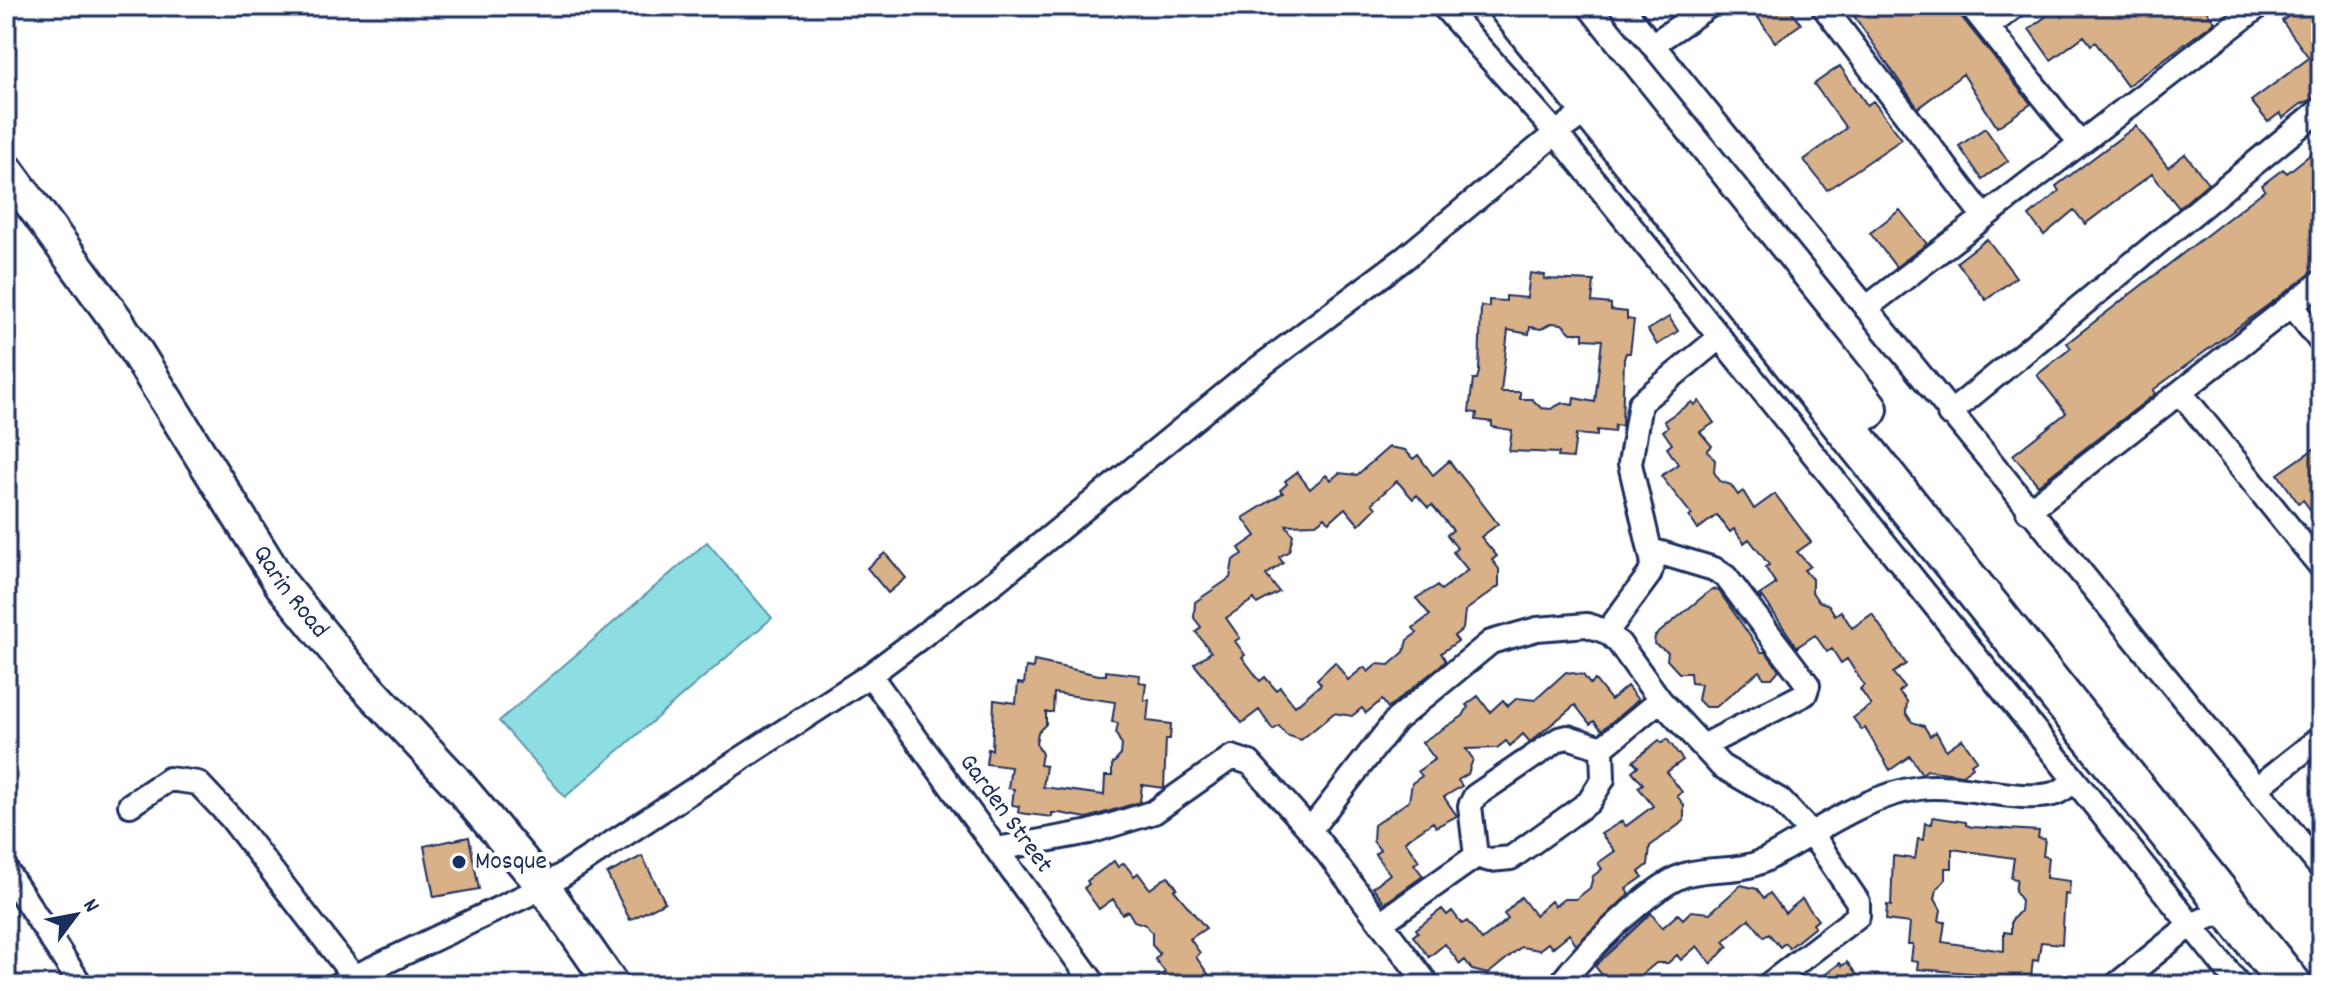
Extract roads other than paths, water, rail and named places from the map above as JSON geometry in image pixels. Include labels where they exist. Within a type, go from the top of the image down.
[{"type":"highway","points":[[1509,6],[2291,985]]},
{"type":"highway","points":[[1545,6],[2321,978]]},
{"type":"main road","name":"Qarin Road","points":[[6,169],[117,321],[281,584],[344,661],[454,780],[544,887],[612,985]]},
{"type":"street","points":[[1443,6],[1556,133],[2239,985]]},
{"type":"street","points":[[1621,6],[1949,414],[2321,868]]},
{"type":"street","points":[[1652,45],[1709,6]]},
{"type":"street","points":[[1823,6],[1984,217]]},
{"type":"street","points":[[1971,6],[2080,143]]},
{"type":"street","points":[[1988,27],[2015,6]]},
{"type":"street","points":[[1866,308],[2259,6]]},
{"type":"street","points":[[130,805],[169,779],[198,783],[231,818],[348,982],[544,887],[870,675],[1008,571],[1241,381],[1405,258],[1556,133],[1591,108]]},
{"type":"street","points":[[1949,414],[2321,109]]},
{"type":"street","points":[[2028,511],[2321,282]]},
{"type":"street","points":[[2292,305],[2321,342]]},
{"type":"street","points":[[1607,632],[1649,575],[1653,563],[1630,464],[1640,403],[1719,338]]},
{"type":"street","points":[[2181,393],[2321,567]]},
{"type":"street","points":[[1651,550],[1714,569],[1726,577],[1808,685],[1805,694],[1705,745]]},
{"type":"street","points":[[1310,830],[1396,720],[1491,642],[1569,624],[1587,625],[1607,632],[1619,643],[1660,700],[1705,745],[1721,766],[1764,788],[1811,833],[1858,902],[1858,916],[1768,985]]},
{"type":"street","name":"Garden Street","points":[[870,675],[1095,985]]},
{"type":"street","points":[[1602,748],[1660,700]]},
{"type":"street","points":[[1476,856],[1470,806],[1475,796],[1559,739],[1568,737],[1602,748]]},
{"type":"street","points":[[2257,788],[2321,737]]},
{"type":"street","points":[[1476,856],[1490,860],[1511,858],[1589,802],[1603,779],[1602,748]]},
{"type":"street","points":[[997,849],[1090,832],[1154,812],[1214,766],[1232,757],[1250,763],[1310,830],[1428,985]]},
{"type":"street","points":[[1560,985],[1589,949],[1673,881],[1688,874],[1748,868],[1876,800],[1923,787],[1986,789],[2033,796],[2055,794],[2074,782]]},
{"type":"street","points":[[1381,923],[1476,856]]},
{"type":"street","points":[[6,870],[81,985]]},
{"type":"street","points":[[2116,985],[2189,926],[2230,908]]},
{"type":"water","points":[[707,542],[772,618],[565,797],[499,721]]},
{"type":"place","name":"Mosque","points":[[459,862]]}]
